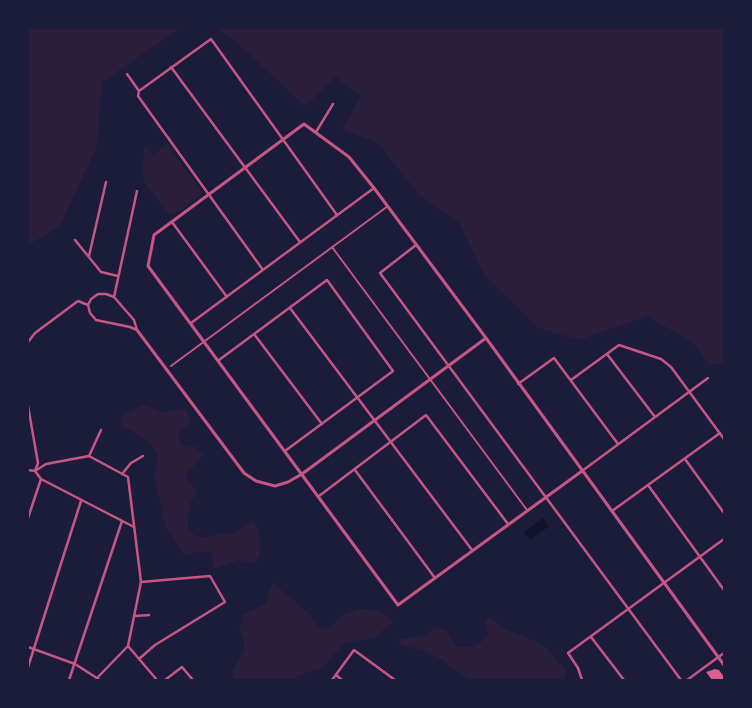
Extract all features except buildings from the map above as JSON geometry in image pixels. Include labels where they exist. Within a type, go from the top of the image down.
[{"type":"street","points":[[139,91],[210,39],[338,215]]},
{"type":"street","points":[[171,67],[300,242]]},
{"type":"street","points":[[127,74],[139,91],[138,96],[263,270]]},
{"type":"street","points":[[316,132],[333,104]]},
{"type":"street","points":[[708,378],[618,444],[582,471],[545,498],[472,550],[398,605],[148,266],[154,235],[304,124],[316,132],[349,157],[388,206],[486,338],[518,384],[582,471],[612,511],[724,665]]},
{"type":"street","points":[[88,256],[106,182]]},
{"type":"street","points":[[191,323],[374,188]]},
{"type":"street","points":[[114,296],[137,192]]},
{"type":"street","points":[[171,366],[388,206]]},
{"type":"street","points":[[172,222],[227,297]]},
{"type":"street","points":[[75,240],[101,272],[118,276]]},
{"type":"street","points":[[416,245],[380,273],[681,680]]},
{"type":"street","points":[[332,247],[527,511]]},
{"type":"street","points":[[219,360],[327,280],[393,371],[285,452]]},
{"type":"street","points":[[137,330],[96,320],[90,313],[88,305],[98,294],[114,296],[134,320],[137,330],[244,473],[256,481],[276,486],[302,474],[486,338]]},
{"type":"street","points":[[28,342],[35,333],[78,301],[88,305]]},
{"type":"street","points":[[290,307],[472,550]]},
{"type":"street","points":[[254,334],[322,424]]},
{"type":"street","points":[[571,380],[618,345],[662,359],[671,367],[724,439]]},
{"type":"street","points":[[607,354],[655,417]]},
{"type":"street","points":[[518,384],[554,358],[618,444]]},
{"type":"street","points":[[28,406],[38,463],[35,471]]},
{"type":"street","points":[[319,496],[426,415],[508,524]]},
{"type":"street","points":[[89,456],[100,430]]},
{"type":"street","points":[[612,511],[720,433]]},
{"type":"street","points":[[28,470],[35,471],[46,464],[89,456],[128,477],[141,582],[128,646],[99,679],[74,664],[28,647]]},
{"type":"street","points":[[122,474],[131,463],[143,456]]},
{"type":"street","points":[[685,459],[724,513]]},
{"type":"street","points":[[355,470],[435,578]]},
{"type":"street","points":[[35,471],[41,479],[134,528]]},
{"type":"street","points":[[28,518],[41,479]]},
{"type":"street","points":[[648,485],[724,590]]},
{"type":"street","points":[[28,667],[81,501]]},
{"type":"street","points":[[69,680],[122,521]]},
{"type":"street","points":[[582,680],[578,668],[568,653],[724,539]]},
{"type":"street","points":[[139,659],[155,645],[225,602],[210,576],[141,582]]},
{"type":"street","points":[[134,616],[149,615]]},
{"type":"street","points":[[591,637],[624,680]]},
{"type":"street","points":[[128,646],[157,680]]},
{"type":"street","points":[[332,680],[354,650],[395,680]]},
{"type":"street","points":[[687,680],[724,653]]},
{"type":"street","points":[[165,680],[182,667],[193,680]]},
{"type":"street","points":[[336,675],[342,680]]},
{"type":"shaded area","points":[[28,28],[181,28],[102,82],[97,146],[60,226],[33,242],[28,249]]},
{"type":"shaded area","points":[[214,28],[724,28],[724,363],[709,365],[695,344],[647,316],[579,340],[538,328],[485,276],[459,223],[419,195],[378,143],[342,129],[361,97],[336,77],[305,106],[234,40]]},
{"type":"shaded area","points":[[167,144],[202,192],[201,196],[173,215],[167,212],[145,183],[142,172],[145,145],[153,155]]},
{"type":"shaded area","points":[[143,405],[162,412],[186,409],[190,423],[178,434],[181,445],[196,447],[203,455],[185,476],[197,492],[189,505],[188,528],[196,537],[208,537],[221,533],[234,534],[254,520],[259,534],[261,552],[255,563],[238,560],[214,569],[211,552],[185,555],[166,529],[154,477],[158,456],[151,444],[139,434],[122,427],[120,417]]},
{"type":"shaded area","points":[[543,518],[549,526],[530,540],[524,532]]},
{"type":"shaded area","points":[[273,583],[309,613],[321,629],[331,627],[344,615],[359,609],[381,611],[393,622],[374,638],[344,643],[323,668],[299,675],[293,680],[233,680],[233,669],[244,651],[244,638],[239,628],[242,615],[265,604]]},
{"type":"shaded area","points":[[490,617],[504,628],[542,644],[566,670],[565,680],[469,680],[441,659],[421,650],[402,645],[398,639],[421,636],[436,628],[445,629],[457,647],[474,647],[488,636],[485,622]]}]
